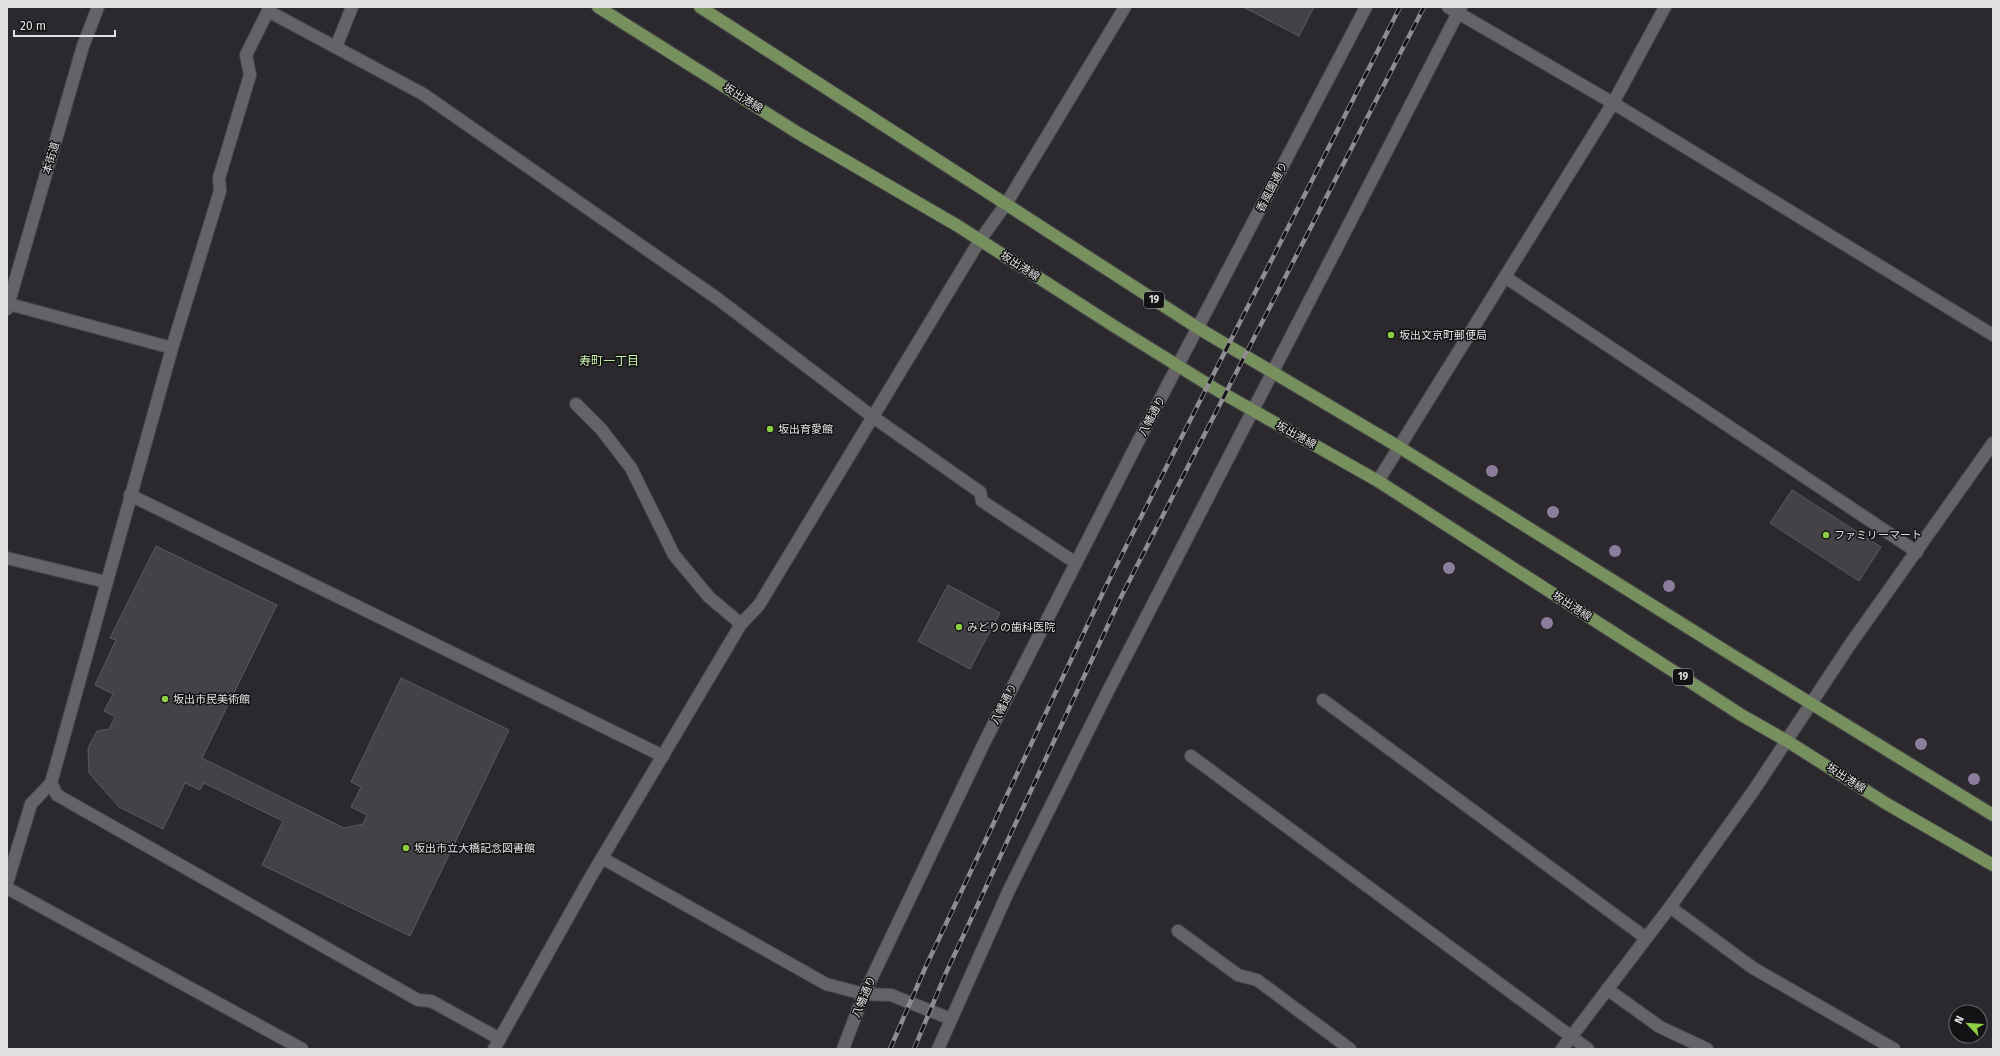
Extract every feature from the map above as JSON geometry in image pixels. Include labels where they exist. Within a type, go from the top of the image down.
[{"type":"main road","name":"坂出港線","points":[[598,7],[798,133],[980,240],[1178,366],[1253,411],[1378,481],[1743,716],[1787,741],[1886,804],[1993,865]]},
{"type":"main road","name":"19","points":[[700,7],[1198,328],[1399,447],[1993,815]]},
{"type":"street","name":"本街道","points":[[8,307],[83,46],[98,7]]},
{"type":"street","points":[[336,47],[352,7]]},
{"type":"street","points":[[51,782],[57,795],[418,1000],[431,1001],[497,1044],[602,858],[741,624],[760,605],[980,240],[1006,204],[1125,7]]},
{"type":"street","name":"香風園通り","points":[[1178,366],[1366,7]]},
{"type":"street","points":[[1378,481],[1612,103],[1665,7]]},
{"type":"street","points":[[7,883],[31,804],[51,782],[172,348],[220,191],[219,178],[250,75],[246,55],[264,9],[423,94],[718,299],[873,416],[980,492],[982,501],[1076,563]]},
{"type":"street","points":[[938,1049],[1013,883],[1106,695],[1253,411],[1456,9],[1993,335]]},
{"type":"street","points":[[1504,277],[1917,552]]},
{"type":"street","points":[[8,307],[172,348]]},
{"type":"street","name":"八幡通り","points":[[843,1049],[864,994],[985,741],[1178,366]]},
{"type":"street","points":[[576,404],[601,429],[631,468],[674,555],[709,597],[741,624]]},
{"type":"street","points":[[1562,1049],[1670,908],[1754,790],[1849,646],[1993,443]]},
{"type":"street","points":[[130,495],[663,756]]},
{"type":"street","points":[[7,558],[106,582]]},
{"type":"street","points":[[1323,700],[1646,938]]},
{"type":"street","points":[[1191,756],[1588,1049]]},
{"type":"street","points":[[602,858],[826,984],[864,994],[891,995],[951,1019]]},
{"type":"street","points":[[7,888],[302,1049]]},
{"type":"street","points":[[1670,908],[1753,968],[1894,1049]]},
{"type":"street","points":[[1178,931],[1238,975],[1257,980],[1350,1049]]},
{"type":"street","points":[[1607,990],[1660,1027],[1707,1049]]},
{"type":"building","points":[[1243,7],[1314,7],[1299,36]]},
{"type":"building","name":"ファミリーマート","points":[[1792,490],[1881,547],[1859,581],[1770,523]]},
{"type":"building","points":[[156,546],[277,605],[202,758],[344,828],[363,824],[367,815],[351,807],[361,787],[351,782],[401,678],[509,730],[410,936],[262,865],[283,821],[204,783],[200,790],[185,783],[163,829],[119,807],[89,773],[88,748],[97,731],[109,729],[115,717],[104,711],[113,694],[95,685],[116,640],[110,638]]},
{"type":"building","name":"みどりの歯科医院","points":[[948,585],[1000,613],[970,669],[918,641]]},
{"type":"railway","points":[[890,1049],[926,966],[1106,586],[1400,7]]},
{"type":"railway","points":[[914,1049],[945,975],[1122,595],[1424,7]]},
{"type":"place","name":"坂出文京町郵便局","points":[[1391,335]]},
{"type":"place","name":"坂出育愛館","points":[[770,429]]},
{"type":"place","name":"ファミリーマート","points":[[1826,535]]},
{"type":"place","name":"みどりの歯科医院","points":[[959,627]]},
{"type":"place","name":"坂出市民美術館","points":[[165,699]]},
{"type":"place","name":"坂出市立大橋記念図書館","points":[[406,848]]},
{"type":"district","name":"寿町一丁目","points":[[609,361]]}]
